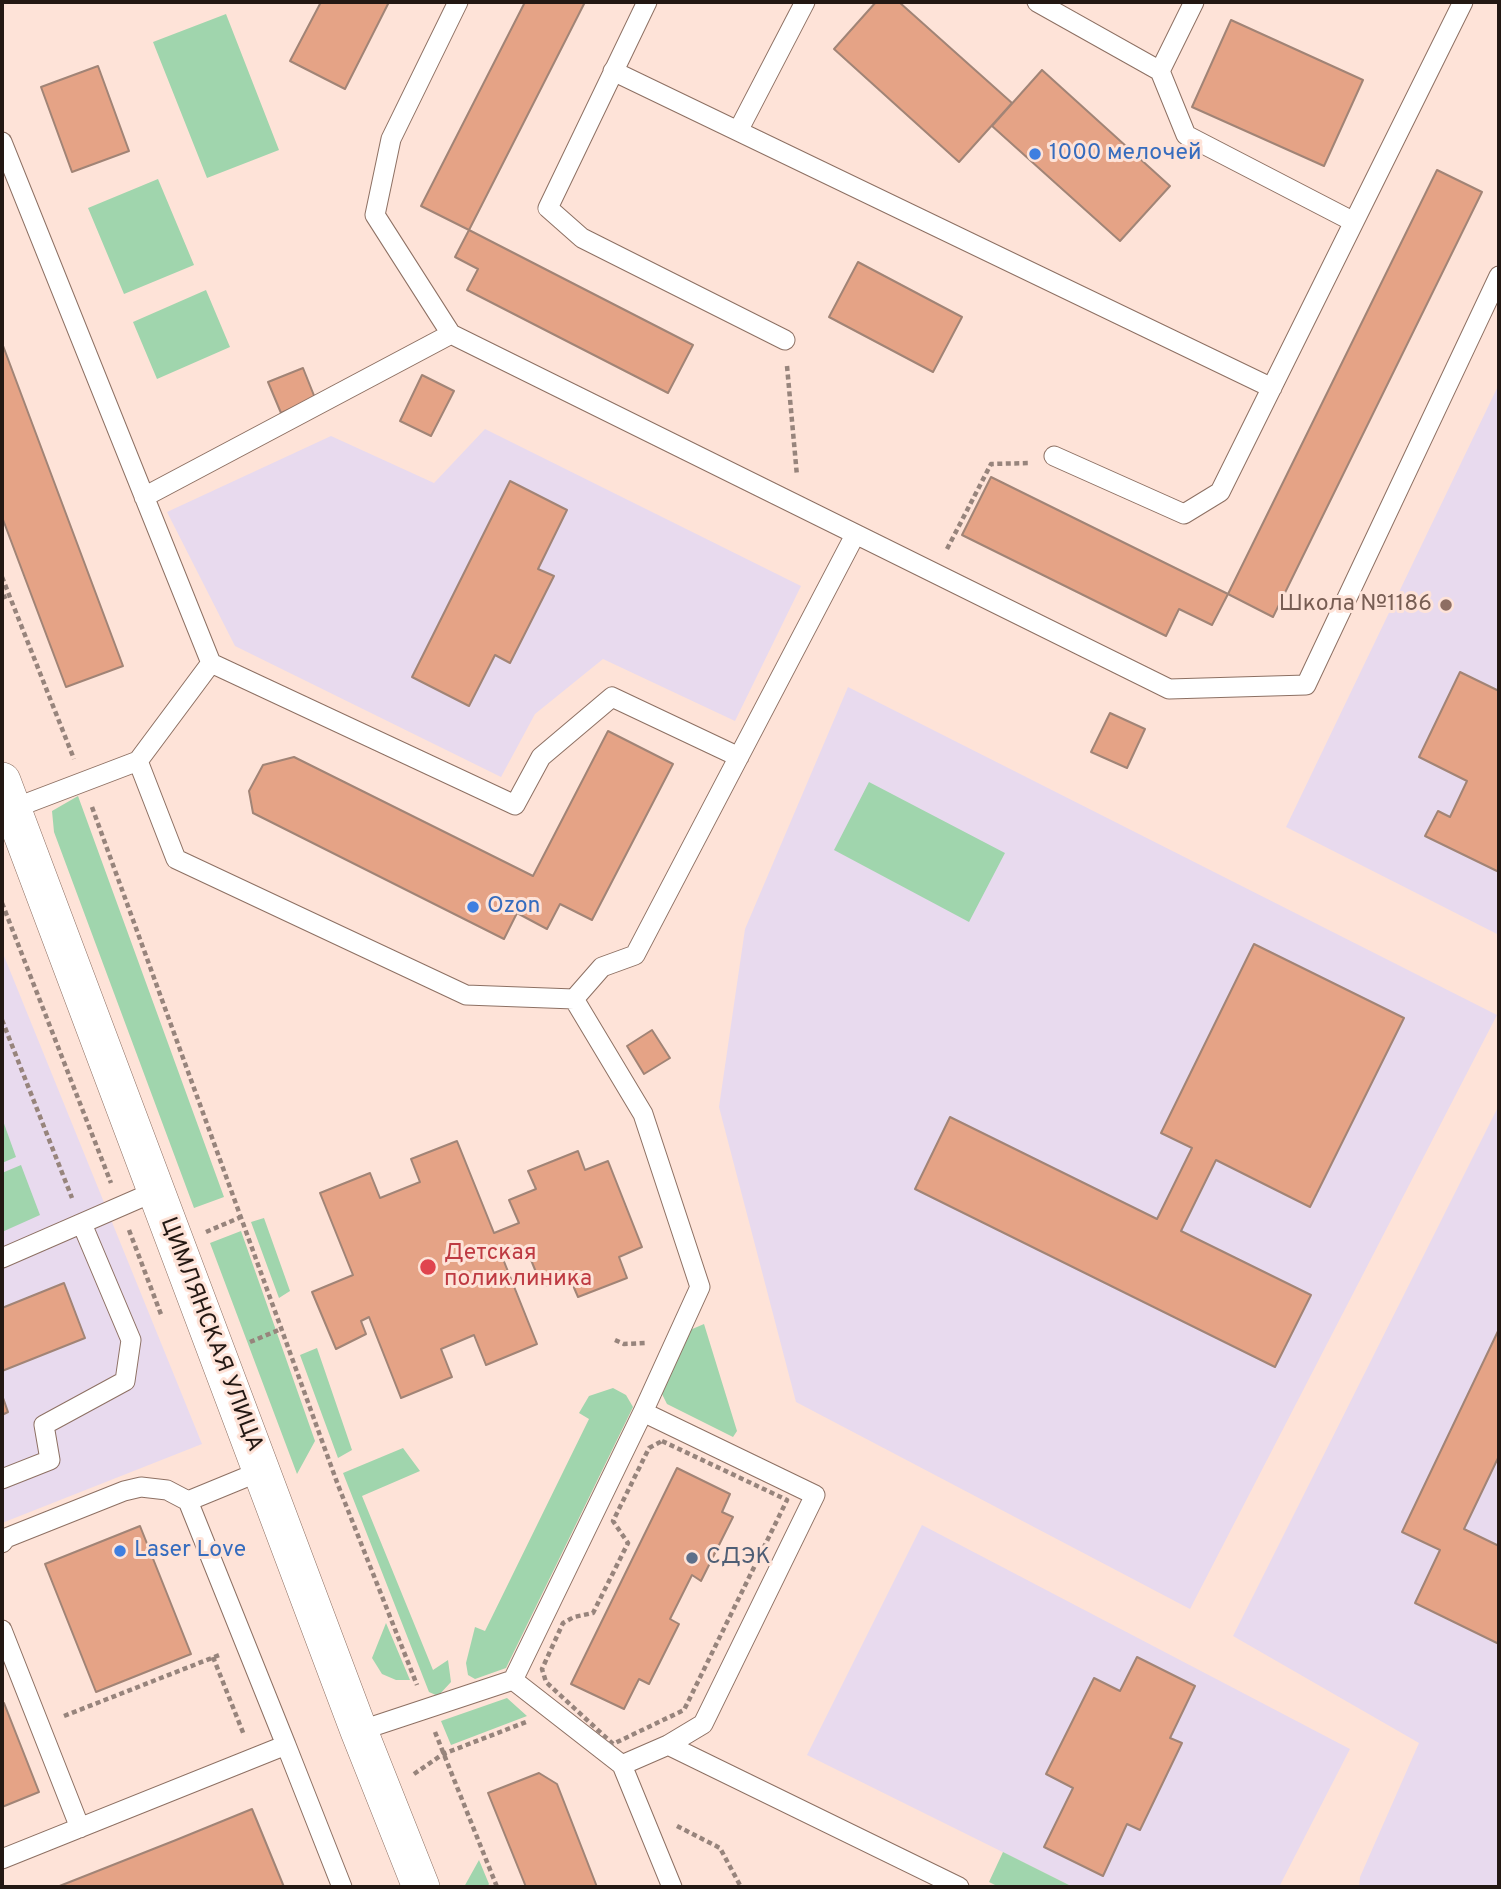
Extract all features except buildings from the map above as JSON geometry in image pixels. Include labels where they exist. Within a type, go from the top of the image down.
[{"type":"street","name":"ЦИМЛЯНСКАЯ УЛИЦА","points":[[7,795],[359,1731],[421,1887]]},
{"type":"lane","points":[[458,2],[391,139],[375,215],[451,334],[1169,689],[1306,685],[1499,276]]},
{"type":"lane","points":[[647,2],[548,208],[582,238],[785,340]]},
{"type":"lane","points":[[738,131],[805,2]]},
{"type":"lane","points":[[1037,2],[1160,71],[1186,135],[1354,222]]},
{"type":"lane","points":[[1160,71],[1194,2]]},
{"type":"lane","points":[[1054,456],[1184,514],[1220,492],[1463,2]]},
{"type":"lane","points":[[613,71],[1272,388]]},
{"type":"lane","points":[[2,142],[211,663],[515,805],[541,757],[612,697],[739,757]]},
{"type":"lane","points":[[144,497],[451,334]]},
{"type":"lane","points":[[574,999],[602,967],[635,955],[855,534]]},
{"type":"lane","points":[[7,795],[83,782],[138,761],[211,663]]},
{"type":"lane","points":[[138,761],[176,859],[466,995],[574,999]]},
{"type":"lane","points":[[359,1731],[513,1680],[643,1412],[700,1287],[643,1114],[574,999]]},
{"type":"lane","points":[[2,1258],[156,1191]]},
{"type":"lane","points":[[2,1479],[50,1460],[44,1425],[125,1381],[131,1340],[82,1224]]},
{"type":"lane","points":[[622,1765],[668,1745],[703,1724],[815,1495],[643,1412]]},
{"type":"lane","points":[[188,1501],[261,1471]]},
{"type":"lane","points":[[2,1543],[6,1538],[124,1491],[141,1487],[167,1489],[188,1501],[342,1887]]},
{"type":"lane","points":[[2,1630],[80,1828]]},
{"type":"lane","points":[[513,1680],[622,1765],[672,1887]]},
{"type":"lane","points":[[2,1859],[286,1745]]},
{"type":"lane","points":[[668,1745],[959,1887]]},
{"type":"path","points":[[785,340],[800,508]]},
{"type":"path","points":[[935,572],[991,464],[1038,463],[1049,467],[1054,456]]},
{"type":"path","points":[[2,577],[83,782],[338,1485],[497,1887]]},
{"type":"path","points":[[2,598],[9,595]]},
{"type":"path","points":[[2,1020],[82,1224]]},
{"type":"path","points":[[203,1233],[241,1217]]},
{"type":"path","points":[[242,1346],[281,1329]]},
{"type":"path","points":[[662,1441],[787,1500],[684,1710],[613,1744],[546,1682],[542,1669],[563,1623],[573,1617],[593,1613],[628,1544],[613,1521],[649,1447],[662,1441]]},
{"type":"path","points":[[40,1726],[246,1644]]},
{"type":"path","points":[[213,1657],[253,1758]]},
{"type":"path","points":[[411,1777],[443,1754],[534,1719]]},
{"type":"path","points":[[640,1807],[720,1848],[741,1887]]},
{"type":"shaded area","name":"Школа №1186","points":[[1499,384],[1499,935],[1286,827]]},
{"type":"shaded area","points":[[485,429],[801,586],[735,721],[603,659],[535,714],[501,777],[235,646],[167,512],[331,436],[434,483]]},
{"type":"shaded area","points":[[848,687],[1497,1015],[1190,1609],[796,1402],[719,1107],[745,929]]},
{"type":"shaded area","points":[[2,951],[202,1444],[2,1523]]},
{"type":"shaded area","points":[[1499,1105],[1499,1887],[1359,1887],[1360,1877],[1419,1743],[1233,1636]]},
{"type":"shaded area","points":[[922,1525],[1350,1749],[1279,1887],[1073,1887],[807,1755]]},
{"type":"green space","points":[[226,14],[279,150],[207,178],[153,42]]},
{"type":"green space","points":[[158,179],[194,265],[124,294],[88,208]]},
{"type":"green space","points":[[206,290],[230,347],[157,379],[133,322]]},
{"type":"green space","points":[[869,782],[1005,853],[969,922],[834,850]]},
{"type":"green space","points":[[78,796],[224,1197],[194,1208],[54,832],[52,811]]},
{"type":"green space","points":[[2,1118],[16,1157],[2,1163]]},
{"type":"green space","points":[[21,1165],[40,1215],[2,1232],[2,1173]]},
{"type":"green space","points":[[264,1218],[290,1291],[279,1298],[251,1222]]},
{"type":"green space","points":[[241,1231],[315,1441],[297,1474],[210,1243]]},
{"type":"green space","points":[[704,1324],[737,1431],[733,1437],[667,1404],[662,1394],[690,1330]]},
{"type":"green space","points":[[317,1348],[352,1450],[338,1458],[300,1355]]},
{"type":"green space","points":[[613,1388],[626,1395],[633,1407],[506,1668],[475,1679],[468,1675],[466,1663],[475,1627],[485,1631],[589,1419],[579,1413],[589,1396]]},
{"type":"green space","points":[[403,1448],[420,1471],[362,1496],[433,1670],[448,1660],[451,1682],[438,1696],[429,1692],[343,1473]]},
{"type":"green space","points":[[386,1623],[410,1680],[396,1680],[382,1674],[372,1658]]},
{"type":"green space","points":[[507,1698],[527,1716],[451,1745],[441,1721]]},
{"type":"green space","points":[[1003,1852],[1073,1887],[999,1887],[989,1882]]},
{"type":"green space","points":[[479,1860],[489,1884],[487,1887],[464,1887]]},
{"type":"place","name":"1000 мелочей","points":[[1035,154]]},
{"type":"place","name":"Школа №1186","points":[[1446,605]]},
{"type":"place","name":"Ozon","points":[[473,907]]},
{"type":"place","name":"Детская поликлиника","points":[[428,1267]]},
{"type":"place","name":"Laser Love","points":[[120,1551]]},
{"type":"place","name":"СДЭК","points":[[692,1558]]}]
